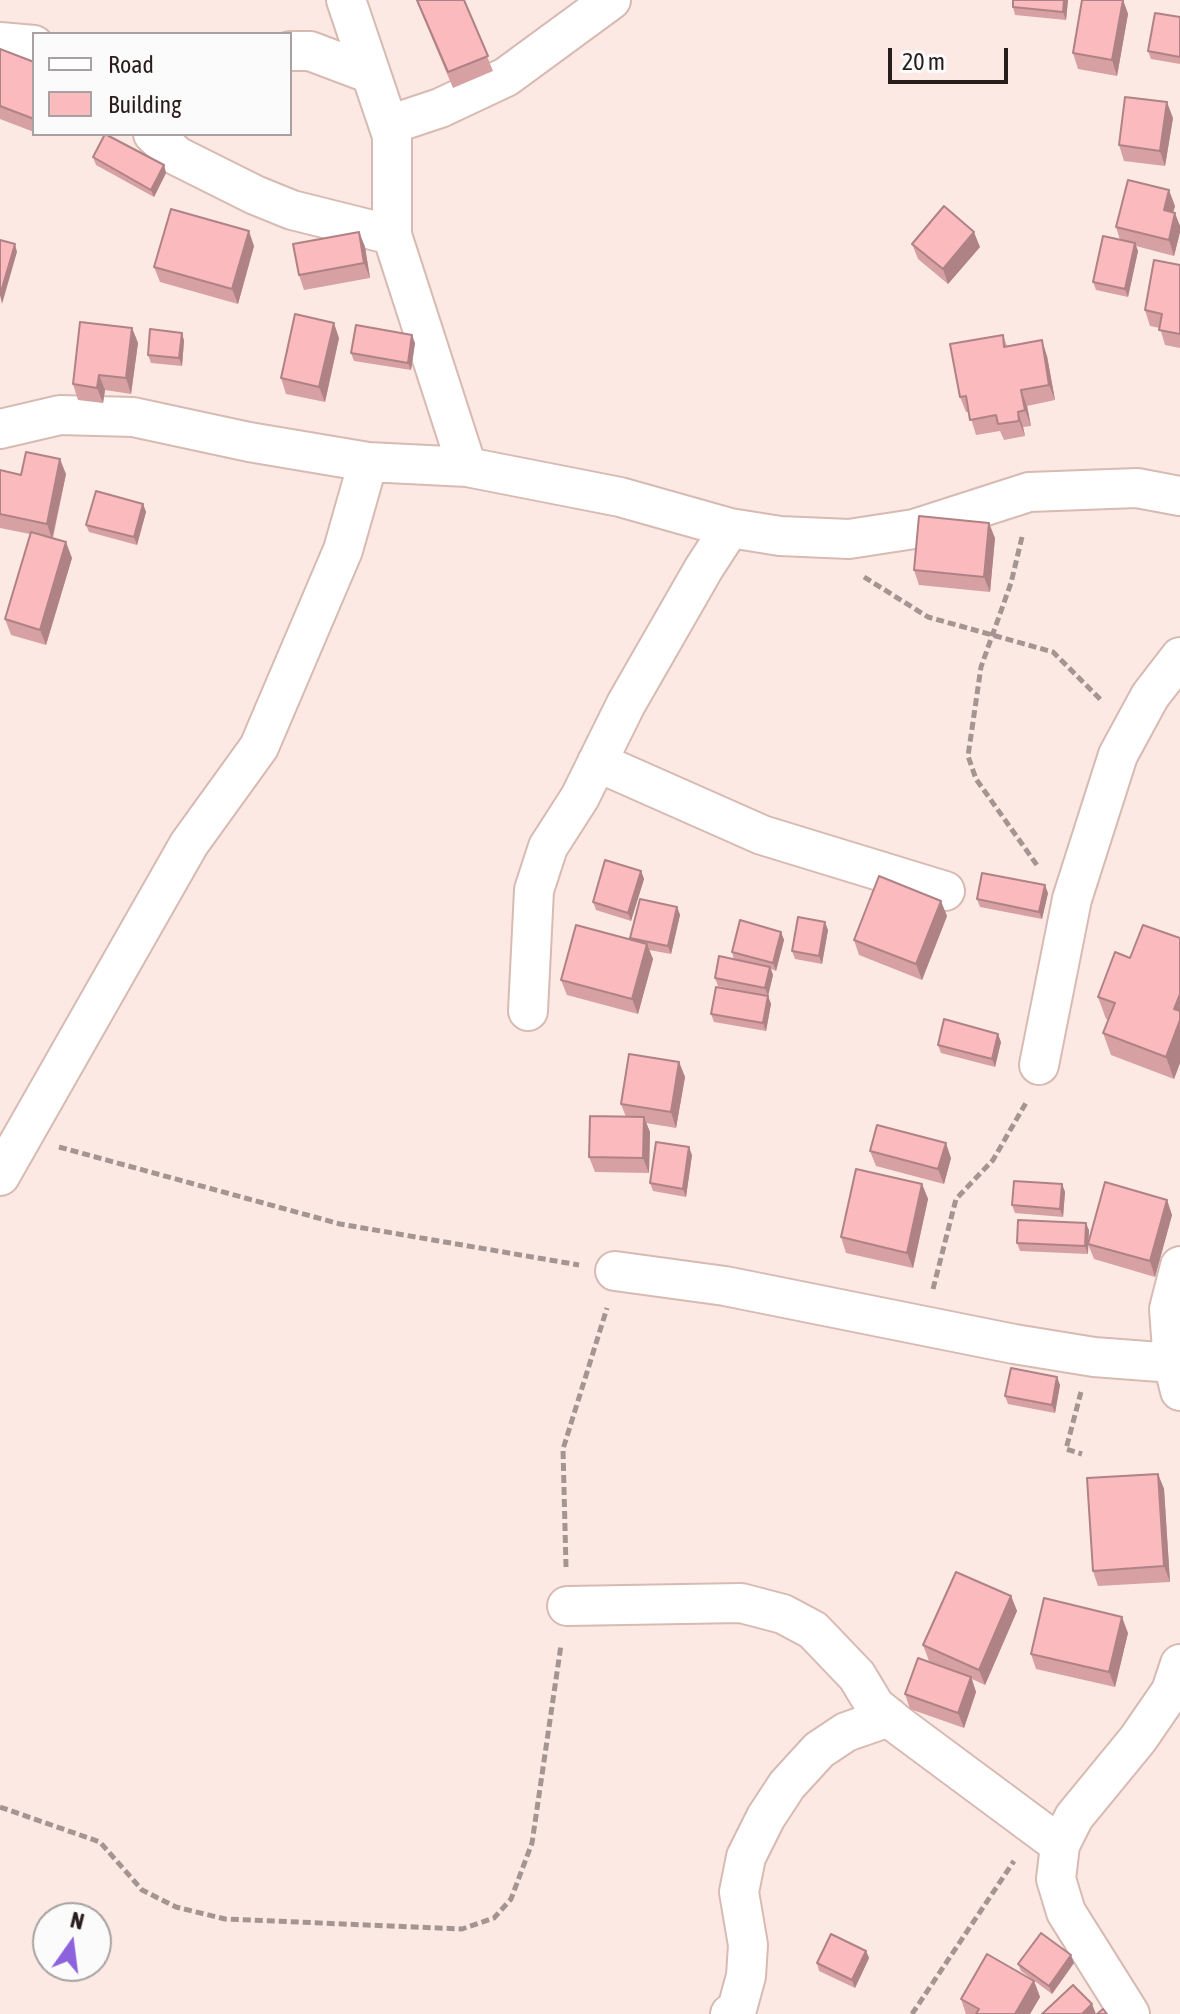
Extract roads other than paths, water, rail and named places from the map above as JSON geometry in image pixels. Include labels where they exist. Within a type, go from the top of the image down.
[{"type":"street","points":[[346,0],[392,136],[392,235],[467,467]]},
{"type":"street","points":[[389,125],[440,108],[506,77],[611,0]]},
{"type":"street","points":[[0,42],[32,45]]},
{"type":"street","points":[[292,51],[310,51],[371,74]]},
{"type":"street","points":[[155,136],[177,156],[255,195],[292,210],[392,235]]},
{"type":"street","points":[[0,429],[60,415],[133,417],[249,442],[368,462],[467,467],[620,497],[730,528],[780,536],[849,539],[914,529],[1029,492],[1137,488],[1180,496]]},
{"type":"street","points":[[0,1176],[189,844],[259,747],[343,550],[368,462]]},
{"type":"street","points":[[528,1011],[534,890],[548,847],[626,704],[730,528]]},
{"type":"street","points":[[1039,1065],[1072,899],[1118,755],[1150,696],[1180,657]]},
{"type":"street","points":[[597,762],[762,835],[945,891]]},
{"type":"street","points":[[611,1289],[725,1286],[1094,1357],[1177,1377],[1169,1309],[1180,1266]]},
{"type":"street","points":[[567,1606],[741,1603],[783,1614],[813,1630],[857,1676],[875,1706],[1049,1836],[1056,1879],[1066,1912],[1130,2014]]},
{"type":"street","points":[[1049,1836],[1074,1817],[1138,1739],[1177,1683]]},
{"type":"street","points":[[730,2014],[737,2009],[746,1976],[748,1945],[739,1892],[746,1857],[766,1817],[819,1750],[846,1732],[889,1717]]}]
